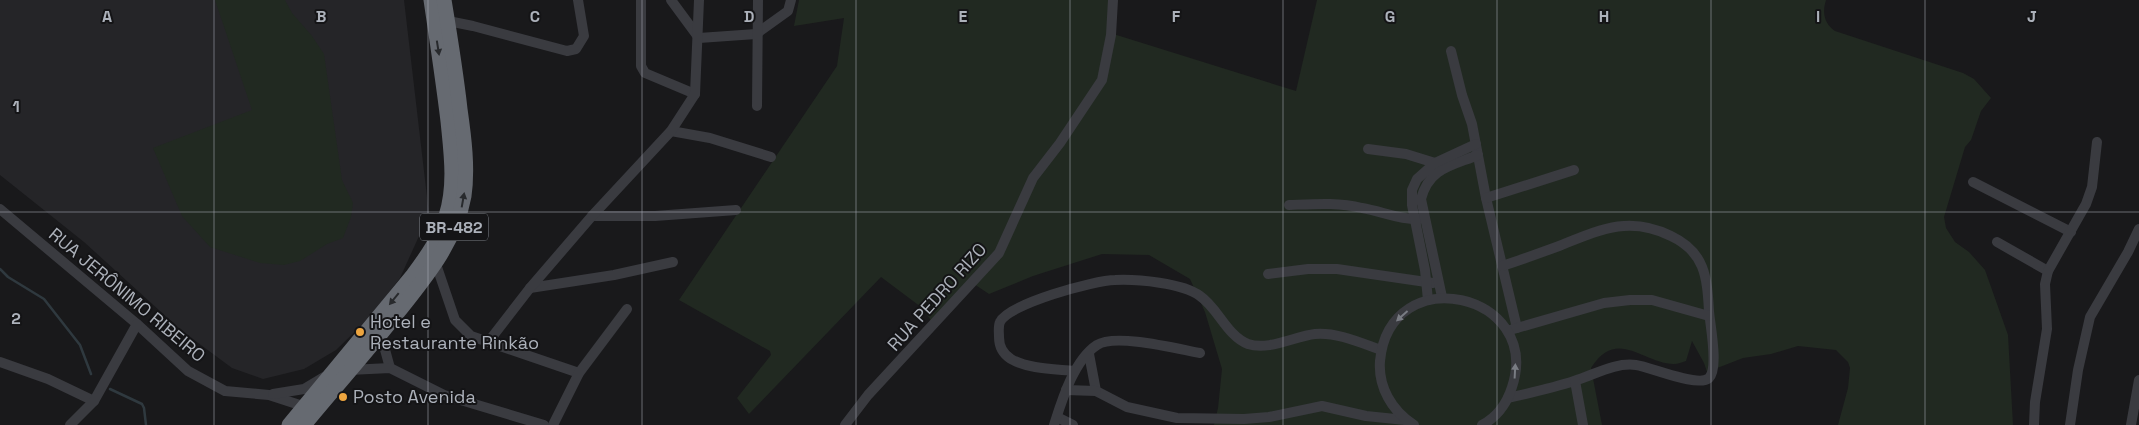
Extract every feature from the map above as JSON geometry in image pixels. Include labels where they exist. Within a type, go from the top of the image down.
[{"type":"highway","name":"BR-482","points":[[289,425],[344,368],[381,334],[436,264],[460,213],[464,194],[465,164],[450,82],[431,0]]},
{"type":"highway","name":"BR-482","points":[[344,368],[431,250],[447,215],[451,195],[452,166],[448,21],[444,0]]},
{"type":"highway","name":"BR-482","points":[[304,425],[306,406]]},
{"type":"street","points":[[448,21],[567,50],[576,49],[584,36],[578,0]]},
{"type":"street","points":[[641,0],[641,66],[645,72],[695,94]]},
{"type":"street","points":[[671,0],[699,38]]},
{"type":"street","points":[[488,341],[530,288],[592,216],[671,131],[695,94],[699,38],[699,0]]},
{"type":"street","points":[[757,106],[756,34],[758,0]]},
{"type":"street","name":"RUA PEDRO RIZO","points":[[845,425],[868,395],[999,253],[1033,178],[1060,143],[1102,80],[1110,35],[1112,0]]},
{"type":"street","points":[[699,38],[756,34],[790,4]]},
{"type":"street","points":[[1451,51],[1476,144],[1502,266],[1515,353],[1516,376],[1508,398],[1499,412],[1482,425]]},
{"type":"street","points":[[671,131],[710,138],[771,156]]},
{"type":"street","points":[[2034,425],[2035,402],[2047,329],[2045,284],[2048,271],[2086,204],[2092,186],[2097,142]]},
{"type":"street","points":[[1442,298],[1420,219],[1412,205],[1412,190],[1424,172],[1436,162],[1476,144]]},
{"type":"street","points":[[1368,149],[1406,154],[1436,162]]},
{"type":"street","points":[[1428,300],[1420,219],[1421,199],[1425,185],[1430,178],[1440,171],[1478,155]]},
{"type":"street","points":[[1486,198],[1574,170]]},
{"type":"street","points":[[1973,182],[2071,232]]},
{"type":"street","points":[[1289,205],[1333,203],[1420,219]]},
{"type":"street","name":"RUA JERÔNIMO RIBEIRO","points":[[0,209],[138,324],[188,371],[225,390],[269,395]]},
{"type":"street","points":[[592,216],[655,216],[736,210]]},
{"type":"street","points":[[1502,266],[1604,229],[1624,225],[1644,226],[1662,231],[1685,242],[1695,253],[1702,266],[1707,282],[1714,355],[1712,373],[1709,378],[1703,381],[1692,381],[1630,365],[1614,367],[1575,381],[1508,398]]},
{"type":"street","points":[[2070,425],[2078,370],[2090,317],[2139,230]]},
{"type":"street","points":[[1997,242],[2048,271]]},
{"type":"street","points":[[2128,252],[2139,256]]},
{"type":"street","points":[[530,288],[614,275],[673,262]]},
{"type":"street","points":[[436,264],[455,320],[471,336],[579,373]]},
{"type":"street","points":[[1268,274],[1308,269],[1337,269],[1427,283],[1439,282]]},
{"type":"street","points":[[1074,371],[1025,364],[1012,359],[1003,352],[999,342],[1000,322],[1007,314],[1032,301],[1093,283],[1115,280],[1171,286],[1201,296],[1235,334],[1249,344],[1274,343],[1316,334],[1347,338],[1381,350]]},
{"type":"street","points":[[1409,422],[1392,406],[1383,388],[1380,369],[1381,350],[1388,333],[1398,319],[1412,307],[1428,300],[1461,298],[1479,305],[1512,329]]},
{"type":"street","points":[[1512,329],[1604,303],[1630,300],[1652,300],[1709,316]]},
{"type":"street","points":[[554,425],[579,373],[627,309]]},
{"type":"street","points":[[70,425],[94,401],[138,324]]},
{"type":"street","points":[[381,334],[390,368]]},
{"type":"street","points":[[1073,425],[1055,421],[1074,371],[1098,344],[1111,340],[1128,340],[1200,353]]},
{"type":"street","points":[[1089,354],[1096,391]]},
{"type":"street","points":[[0,362],[48,379],[94,401]]},
{"type":"street","points":[[269,395],[304,389],[344,368],[390,368],[444,395],[544,425]]},
{"type":"street","points":[[2131,425],[2139,380]]},
{"type":"street","points":[[1575,381],[1583,425]]},
{"type":"street","points":[[269,395],[306,406],[304,389]]},
{"type":"street","points":[[1066,390],[1096,391],[1127,407],[1177,418],[1244,419],[1269,417],[1322,406],[1366,416],[1409,422]]},
{"type":"shaded area","points":[[0,0],[404,0],[429,214],[400,278],[370,317],[336,350],[304,369],[263,379],[232,368],[182,331],[84,242],[0,175]]},
{"type":"shaded area","points":[[215,0],[285,0],[292,13],[312,36],[324,54],[342,180],[353,203],[351,217],[343,238],[327,244],[300,261],[284,265],[260,263],[210,247],[182,216],[153,148],[252,110]]},
{"type":"shaded area","points":[[799,0],[1112,0],[1107,32],[1296,91],[1317,0],[1826,0],[1824,9],[1826,21],[1835,31],[1963,73],[1974,79],[1991,98],[1981,111],[1971,140],[1965,147],[1944,217],[1946,228],[1955,242],[1969,252],[1985,270],[2008,335],[2013,425],[1838,425],[1848,388],[1850,368],[1848,362],[1836,350],[1798,346],[1771,354],[1743,358],[1707,372],[1692,341],[1686,361],[1677,364],[1662,362],[1620,348],[1610,350],[1601,356],[1591,368],[1602,425],[1214,425],[1218,408],[1222,369],[1205,312],[1190,279],[1149,255],[1102,254],[1033,276],[989,294],[974,284],[933,323],[921,307],[881,277],[749,414],[737,398],[771,355],[770,351],[679,300],[837,66],[844,18],[794,26]]},
{"type":"waterway","points":[[0,269],[8,277],[44,299],[80,345],[91,374]]},
{"type":"waterway","points":[[110,389],[142,404],[146,425]]},
{"type":"place","name":"Hotel e Restaurante Rinkão","points":[[360,332]]},
{"type":"place","name":"Posto Avenida","points":[[343,397]]}]
